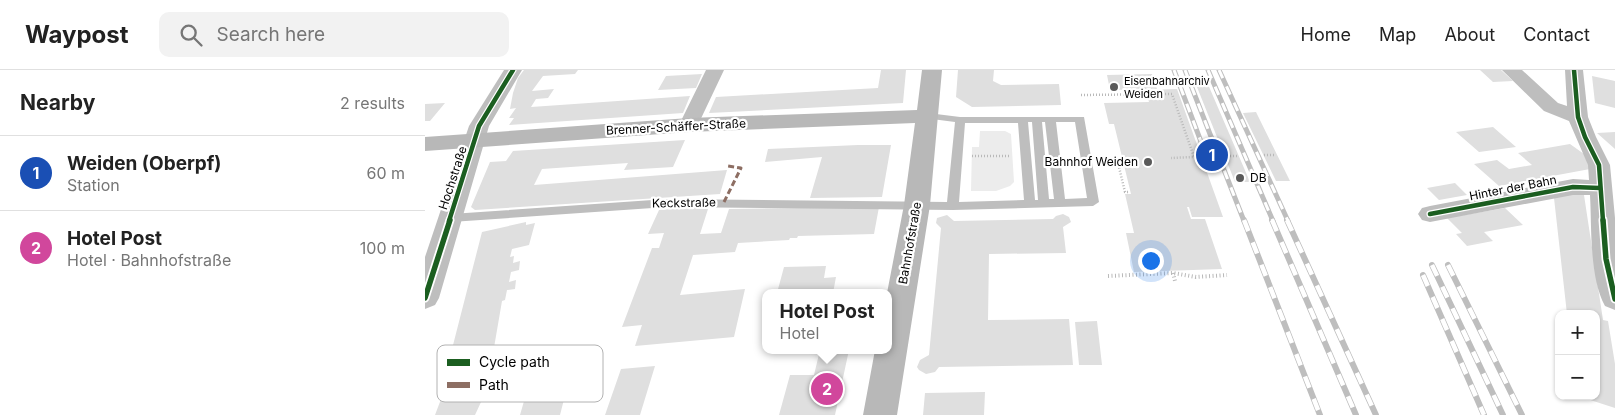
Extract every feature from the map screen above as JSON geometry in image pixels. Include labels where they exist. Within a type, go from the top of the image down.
[{"type":"main road","name":"Bahnhofstraße","points":[[892,347],[917,205],[932,70]]},
{"type":"main road","name":"Brenner-Schäffer-Straße","points":[[425,144],[689,125],[928,116]]},
{"type":"main road","name":"Bahnhofstraße","points":[[880,415],[891,354]]},
{"type":"street","name":"Hochstraße","points":[[425,298],[479,126],[513,70]]},
{"type":"street","points":[[689,125],[715,70]]},
{"type":"street","points":[[1511,70],[1551,107],[1578,116]]},
{"type":"street","points":[[1574,70],[1578,116],[1585,137],[1605,175],[1615,299]]},
{"type":"street","name":"Hinter der Bahn","points":[[1431,214],[1573,187],[1605,175]]},
{"type":"lane","points":[[928,116],[960,120],[1050,119],[1061,203]]},
{"type":"lane","points":[[1037,119],[1044,204]]},
{"type":"lane","name":"Keckstraße","points":[[451,218],[667,203],[953,206],[1093,202],[1080,119],[1050,119]]},
{"type":"lane","points":[[953,206],[960,120]]},
{"type":"lane","points":[[1023,120],[1030,204]]},
{"type":"path","points":[[1133,89],[1134,94]]},
{"type":"path","points":[[1172,94],[1194,157]]},
{"type":"path","points":[[1081,95],[1177,94]]},
{"type":"path","points":[[1264,155],[1277,155]]},
{"type":"path","points":[[1224,156],[1239,156]]},
{"type":"path","points":[[1171,158],[1200,157]]},
{"type":"path","points":[[1117,159],[1125,192],[1129,192],[1119,159],[1123,159]]},
{"type":"path","points":[[1173,273],[1175,281]]},
{"type":"path","points":[[1108,276],[1173,273],[1196,277],[1227,275]]},
{"type":"shaded area","points":[[980,131],[1005,131],[1011,134],[1014,182],[1010,186],[996,191],[971,191],[972,147],[979,147]]},
{"type":"building","points":[[524,70],[578,70],[575,74],[543,76],[532,91],[554,89],[548,98],[536,99],[531,107],[690,96],[683,113],[509,125],[514,118],[509,118],[516,108],[510,109],[513,93],[518,78]]},
{"type":"building","points":[[881,70],[906,70],[903,103],[709,113],[716,97],[878,88]]},
{"type":"building","points":[[958,70],[994,70],[993,81],[1001,85],[1059,84],[1061,105],[972,107],[956,97]]},
{"type":"building","points":[[1480,70],[1501,70],[1513,81],[1493,82]]},
{"type":"building","points":[[702,74],[696,88],[658,90],[666,76]]},
{"type":"building","points":[[1152,74],[1157,89],[1110,90],[1107,75]]},
{"type":"building","points":[[1592,76],[1615,81],[1615,108],[1595,103]]},
{"type":"building","points":[[1195,82],[1207,82],[1250,182],[1235,182]]},
{"type":"building","points":[[1177,89],[1223,217],[1192,217],[1189,207],[1187,207],[1191,219],[1205,219],[1222,269],[1134,272],[1126,233],[1134,233],[1125,194],[1131,194],[1114,124],[1109,124],[1104,103],[1149,102],[1145,90]]},
{"type":"building","points":[[445,103],[430,121],[425,121],[425,104]]},
{"type":"building","points":[[1256,112],[1290,181],[1276,181],[1243,113]]},
{"type":"building","points":[[1493,127],[1516,147],[1479,152],[1456,132]]},
{"type":"building","points":[[1615,132],[1615,149],[1597,133]]},
{"type":"building","points":[[685,140],[673,167],[624,170],[628,163],[542,169],[534,185],[727,170],[720,194],[475,210],[471,207],[490,162],[506,161],[513,151]]},
{"type":"building","points":[[1570,144],[1584,154],[1590,169],[1499,186],[1474,164],[1497,160],[1509,169],[1532,165],[1518,153]]},
{"type":"building","points":[[891,145],[882,197],[810,198],[822,157],[765,162],[768,149]]},
{"type":"building","points":[[1455,183],[1467,195],[1439,200],[1427,188]]},
{"type":"building","points":[[1577,193],[1584,195],[1603,320],[1608,321],[1615,364],[1615,408],[1590,400],[1600,400],[1600,310],[1567,310],[1554,198]]},
{"type":"building","points":[[700,207],[708,209],[700,234],[721,233],[729,209],[879,207],[874,234],[798,236],[789,240],[738,243],[735,252],[693,255],[680,295],[745,289],[734,337],[635,346],[642,325],[622,327],[652,248],[659,248],[664,233],[648,234],[659,210]]},
{"type":"building","points":[[1505,208],[1523,225],[1484,232],[1493,241],[1467,246],[1456,234],[1462,233],[1447,218]]},
{"type":"building","points":[[1063,214],[1069,217],[1071,222],[1063,227],[1066,253],[989,254],[988,320],[1069,319],[1073,365],[939,367],[935,372],[926,374],[919,370],[917,367],[920,360],[929,355],[941,228],[936,223],[937,218],[947,215],[954,221],[1053,219]]},
{"type":"building","points":[[526,222],[526,225],[535,223],[529,245],[512,249],[510,257],[514,256],[513,263],[520,261],[519,270],[511,272],[509,282],[516,280],[515,289],[507,290],[505,300],[502,301],[494,345],[453,345],[482,232]]},
{"type":"building","points":[[826,266],[824,278],[836,277],[834,289],[778,289],[784,267]]},
{"type":"building","points":[[1097,321],[1102,365],[1079,365],[1075,322]]},
{"type":"building","points":[[819,354],[848,354],[835,415],[779,415],[790,375],[814,375]]},
{"type":"building","points":[[655,366],[640,415],[605,415],[621,369]]},
{"type":"building","points":[[985,392],[984,415],[923,415],[925,393]]},
{"type":"building","points":[[440,402],[481,402],[475,415],[435,415]]},
{"type":"building","points":[[524,402],[563,402],[560,415],[520,415]]},
{"type":"railway","points":[[1174,70],[1206,155]]},
{"type":"railway","points":[[1185,70],[1244,221]]},
{"type":"railway","points":[[1208,70],[1273,221]]},
{"type":"railway","points":[[1219,70],[1288,221]]},
{"type":"railway","points":[[1244,220],[1320,415]]},
{"type":"railway","points":[[1272,220],[1356,415]]},
{"type":"railway","points":[[1287,220],[1376,415]]},
{"type":"railway","points":[[1432,265],[1503,415]]},
{"type":"railway","points":[[1448,265],[1522,415]]},
{"type":"railway","points":[[1423,275],[1484,415]]},
{"type":"marked path","points":[[724,202],[741,168],[728,166]]},
{"type":"cycle path","points":[[425,298],[479,126],[513,70]]},
{"type":"cycle path","points":[[1574,70],[1578,117],[1585,137],[1599,165],[1606,259],[1615,299]]},
{"type":"cycle path","points":[[1430,214],[1573,187],[1600,188]]},
{"type":"place","name":"Eisenbahnarchiv Weiden","points":[[1114,87]]},
{"type":"place","name":"Weiden (Oberpf)","points":[[1212,155]]},
{"type":"place","name":"Bahnhof Weiden","points":[[1148,162]]},
{"type":"place","name":"DB","points":[[1240,178]]},
{"type":"place","name":"Hotel Post","points":[[827,389]]}]
